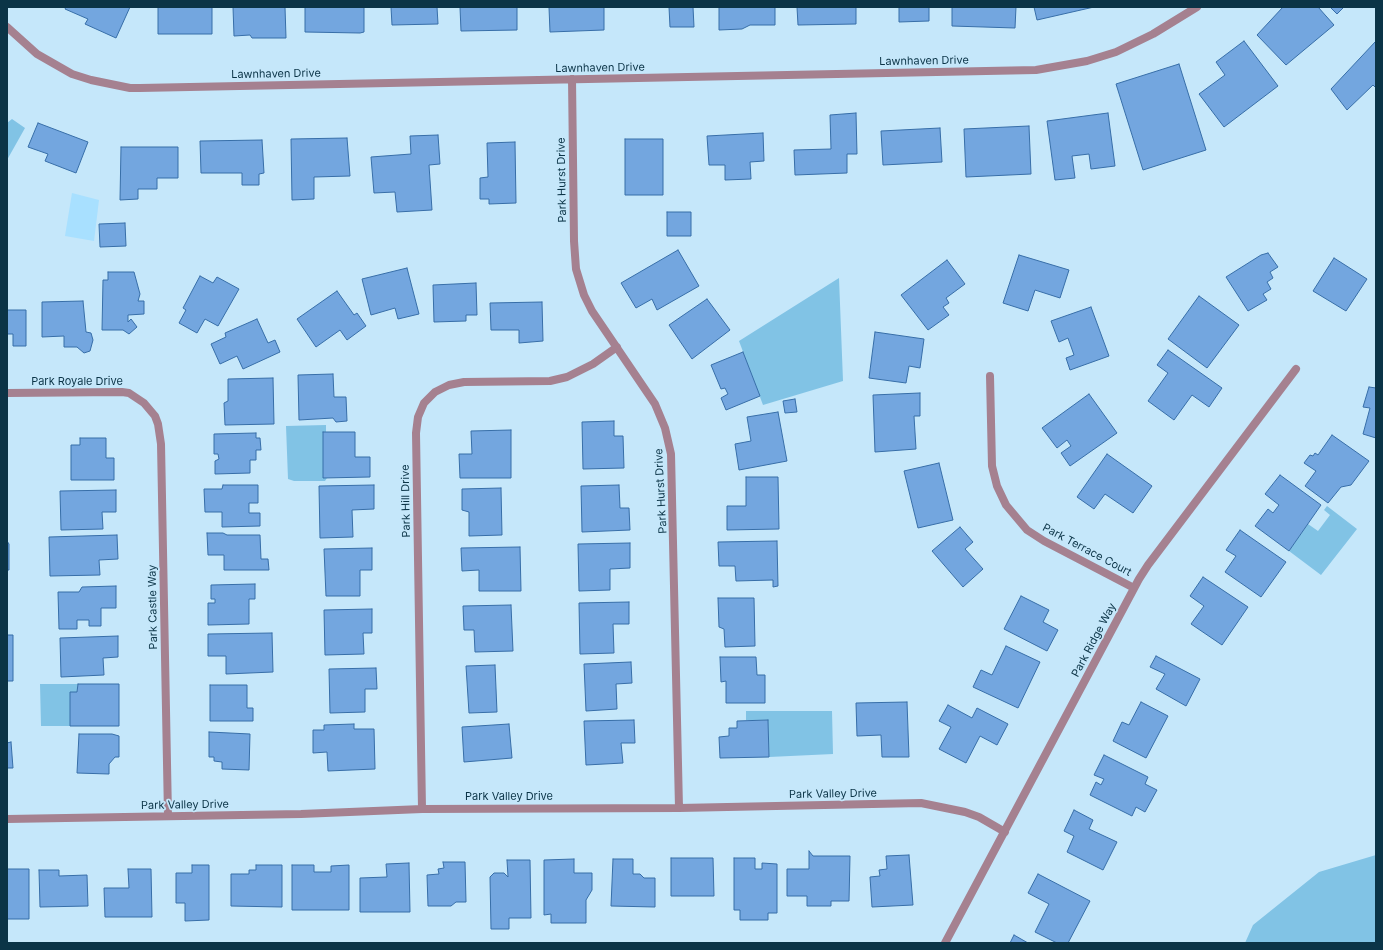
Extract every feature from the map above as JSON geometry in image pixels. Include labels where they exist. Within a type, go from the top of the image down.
[{"type":"street","name":"Lawnhaven Drive","points":[[7,27],[37,54],[72,74],[91,80],[130,88],[1036,70],[1087,61],[1116,52],[1167,27],[1196,7]]},
{"type":"street","name":"Park Hurst Drive","points":[[572,79],[574,246],[576,269],[584,295],[592,311],[653,400],[665,428],[671,454],[679,808]]},
{"type":"street","name":"Park Hill Drive","points":[[422,809],[416,433],[418,417],[424,403],[432,395],[449,385],[464,382],[550,382],[567,377],[593,364],[617,347]]},
{"type":"street","name":"Park Ridge Way","points":[[945,943],[1134,588],[1148,565],[1296,369]]},
{"type":"street","name":"Park Terrace Court","points":[[990,376],[992,466],[997,486],[1006,505],[1027,530],[1044,541],[1134,588]]},
{"type":"street","name":"Park Royale Drive","points":[[7,393],[122,392],[129,393],[144,403]]},
{"type":"street","name":"Park Castle Way","points":[[144,403],[155,416],[161,435],[168,816]]},
{"type":"street","name":"Park Valley Drive","points":[[7,820],[294,814],[422,809],[679,808],[921,803],[965,812],[979,817],[1005,832]]},
{"type":"shaded area","points":[[12,119],[25,128],[7,160],[7,123]]},
{"type":"shaded area","points":[[72,193],[99,200],[94,241],[65,236]]},
{"type":"shaded area","points":[[839,278],[843,381],[763,405],[739,341]]},
{"type":"shaded area","points":[[326,425],[326,432],[323,432],[323,478],[327,478],[325,481],[294,481],[288,479],[286,426]]},
{"type":"shaded area","points":[[1327,506],[1357,529],[1321,575],[1289,551],[1308,524],[1318,531],[1330,515],[1324,510]]},
{"type":"shaded area","points":[[40,684],[78,684],[77,692],[70,692],[70,726],[41,726]]},
{"type":"shaded area","points":[[746,711],[832,711],[833,754],[769,757],[768,720],[746,720]]},
{"type":"shaded area","points":[[1376,855],[1376,943],[1245,943],[1253,925],[1319,872]]},
{"type":"building","points":[[66,7],[130,7],[116,38],[85,24],[88,19],[65,9]]},
{"type":"building","points":[[158,7],[212,7],[212,34],[158,34]]},
{"type":"building","points":[[233,7],[285,7],[286,38],[252,38],[250,35],[234,36]]},
{"type":"building","points":[[305,7],[364,7],[364,32],[305,32]]},
{"type":"building","points":[[391,7],[437,7],[438,24],[392,25]]},
{"type":"building","points":[[460,7],[517,7],[517,30],[461,31]]},
{"type":"building","points":[[549,7],[604,7],[604,30],[550,32]]},
{"type":"building","points":[[669,7],[693,7],[694,27],[670,27]]},
{"type":"building","points":[[719,7],[775,7],[775,25],[750,25],[742,29],[719,30]]},
{"type":"building","points":[[797,7],[856,7],[856,24],[798,25]]},
{"type":"building","points":[[899,7],[929,7],[929,21],[899,22]]},
{"type":"building","points":[[952,7],[1016,7],[1015,28],[952,26]]},
{"type":"building","points":[[1034,7],[1094,7],[1037,20]]},
{"type":"building","points":[[1283,7],[1318,7],[1334,25],[1286,65],[1257,35]]},
{"type":"building","points":[[1330,7],[1344,7],[1337,14]]},
{"type":"building","points":[[1244,41],[1278,86],[1224,127],[1199,94],[1225,75],[1216,62]]},
{"type":"building","points":[[1376,41],[1376,88],[1373,85],[1347,110],[1331,89]]},
{"type":"building","points":[[1179,64],[1206,150],[1143,170],[1116,84]]},
{"type":"building","points":[[856,113],[857,154],[847,154],[847,173],[795,175],[794,150],[831,149],[830,115]]},
{"type":"building","points":[[1108,113],[1115,166],[1091,169],[1089,154],[1072,156],[1075,178],[1055,180],[1047,121]]},
{"type":"building","points":[[38,123],[88,142],[76,173],[45,161],[48,154],[28,147]]},
{"type":"building","points":[[1029,126],[1031,174],[966,177],[964,129]]},
{"type":"building","points":[[940,128],[942,162],[883,165],[881,131]]},
{"type":"building","points":[[763,133],[764,161],[750,162],[751,179],[725,180],[725,165],[709,165],[707,136]]},
{"type":"building","points":[[438,135],[440,164],[429,165],[432,210],[397,212],[395,192],[374,193],[371,157],[411,154],[410,136]]},
{"type":"building","points":[[347,138],[350,176],[314,177],[314,199],[292,200],[291,139]]},
{"type":"building","points":[[625,139],[663,139],[663,195],[625,195]]},
{"type":"building","points":[[262,140],[264,173],[259,174],[259,185],[242,185],[242,173],[201,173],[200,141]]},
{"type":"building","points":[[515,142],[516,203],[489,204],[489,199],[480,199],[480,178],[488,177],[487,143]]},
{"type":"building","points":[[121,147],[178,147],[178,178],[157,178],[157,189],[138,189],[138,199],[120,200]]},
{"type":"building","points":[[667,212],[691,212],[691,236],[667,236]]},
{"type":"building","points":[[125,223],[126,246],[100,247],[99,224]]},
{"type":"building","points":[[678,250],[699,286],[657,310],[652,299],[636,308],[621,283]]},
{"type":"building","points":[[1268,253],[1278,267],[1270,272],[1273,278],[1267,282],[1271,289],[1263,294],[1267,300],[1248,311],[1226,277],[1261,255]]},
{"type":"building","points":[[1019,255],[1069,270],[1060,298],[1035,290],[1028,311],[1003,303]]},
{"type":"building","points":[[1334,258],[1367,279],[1346,311],[1313,291]]},
{"type":"building","points":[[947,260],[965,284],[946,298],[949,303],[943,307],[949,315],[928,330],[901,295]]},
{"type":"building","points":[[407,268],[419,314],[398,319],[395,308],[371,315],[362,279]]},
{"type":"building","points":[[108,272],[134,272],[140,294],[138,301],[144,301],[144,314],[128,315],[128,322],[131,319],[137,327],[129,334],[123,330],[102,330],[103,280],[108,280]]},
{"type":"building","points":[[200,276],[213,283],[217,277],[239,289],[218,326],[205,319],[197,333],[179,323],[186,310],[183,308]]},
{"type":"building","points":[[476,283],[477,315],[466,315],[466,321],[434,322],[433,285]]},
{"type":"building","points":[[337,291],[354,315],[357,313],[366,326],[347,340],[340,330],[316,347],[297,319]]},
{"type":"building","points":[[1199,296],[1239,325],[1207,368],[1168,339]]},
{"type":"building","points":[[707,299],[730,330],[692,359],[669,325]]},
{"type":"building","points":[[83,301],[86,332],[91,333],[93,340],[90,351],[84,353],[77,347],[64,347],[64,336],[42,337],[42,302]]},
{"type":"building","points":[[542,302],[543,341],[519,343],[519,330],[491,330],[490,303]]},
{"type":"building","points":[[1091,307],[1109,356],[1070,370],[1066,358],[1074,355],[1068,338],[1059,342],[1051,321]]},
{"type":"building","points":[[7,310],[26,310],[26,346],[13,346],[13,334],[7,334]]},
{"type":"building","points":[[257,319],[268,343],[275,340],[280,352],[243,369],[237,356],[220,364],[211,344],[226,337],[225,333]]},
{"type":"building","points":[[875,332],[924,339],[920,368],[909,366],[906,383],[869,378]]},
{"type":"building","points":[[1168,350],[1222,388],[1209,407],[1192,395],[1174,420],[1148,401],[1168,373],[1157,365]]},
{"type":"building","points":[[743,352],[760,396],[726,410],[721,398],[728,394],[725,388],[721,389],[711,365]]},
{"type":"building","points":[[333,374],[334,397],[346,397],[347,421],[336,422],[333,418],[299,420],[298,375]]},
{"type":"building","points":[[273,378],[274,424],[225,425],[224,403],[228,401],[228,379]]},
{"type":"building","points":[[1369,387],[1376,388],[1376,438],[1363,434],[1370,408],[1363,407]]},
{"type":"building","points":[[920,393],[920,416],[914,416],[916,449],[875,452],[873,395]]},
{"type":"building","points":[[1089,394],[1117,433],[1070,466],[1061,453],[1071,446],[1067,440],[1057,448],[1042,428]]},
{"type":"building","points":[[795,399],[797,412],[785,413],[783,401]]},
{"type":"building","points":[[778,412],[787,461],[739,470],[735,444],[751,441],[747,417]]},
{"type":"building","points":[[614,421],[614,436],[623,436],[624,468],[583,469],[582,422]]},
{"type":"building","points":[[511,430],[511,478],[460,478],[459,454],[472,454],[471,431]]},
{"type":"building","points":[[323,432],[355,432],[355,457],[370,457],[370,477],[323,478]]},
{"type":"building","points":[[256,433],[256,438],[260,438],[261,450],[256,450],[256,460],[250,460],[250,473],[215,474],[215,461],[219,459],[218,454],[214,454],[214,434]]},
{"type":"building","points":[[1332,435],[1369,461],[1351,485],[1341,487],[1328,503],[1305,486],[1316,471],[1304,463],[1310,455],[1313,456],[1315,453],[1318,455]]},
{"type":"building","points":[[80,438],[106,438],[106,458],[114,458],[114,480],[71,480],[71,445],[80,445]]},
{"type":"building","points":[[1107,454],[1152,486],[1133,513],[1105,494],[1094,509],[1077,497]]},
{"type":"building","points":[[939,463],[953,520],[918,528],[904,471]]},
{"type":"building","points":[[1280,475],[1321,505],[1289,551],[1255,526],[1268,509],[1273,513],[1279,505],[1265,494]]},
{"type":"building","points":[[746,477],[778,477],[779,529],[727,530],[727,506],[746,506]]},
{"type":"building","points":[[223,485],[258,485],[258,503],[249,503],[249,513],[260,513],[260,526],[222,527],[222,512],[205,512],[204,489],[222,489]]},
{"type":"building","points":[[374,485],[374,509],[352,510],[353,537],[320,538],[319,486]]},
{"type":"building","points":[[619,485],[620,508],[629,508],[630,530],[582,532],[581,486]]},
{"type":"building","points":[[501,488],[502,535],[469,536],[469,512],[462,510],[462,489]]},
{"type":"building","points":[[116,490],[116,512],[102,512],[103,529],[61,530],[60,491]]},
{"type":"building","points":[[960,527],[973,542],[965,549],[983,569],[963,587],[932,551]]},
{"type":"building","points":[[1240,530],[1286,562],[1261,597],[1225,572],[1236,556],[1226,550]]},
{"type":"building","points":[[207,533],[223,533],[227,535],[260,535],[261,559],[268,559],[269,570],[224,570],[224,555],[208,555]]},
{"type":"building","points":[[117,535],[118,559],[99,560],[100,575],[50,576],[49,537]]},
{"type":"building","points":[[7,541],[9,544],[9,570],[7,570]]},
{"type":"building","points":[[777,541],[778,586],[773,587],[773,580],[736,581],[735,566],[719,566],[718,542]]},
{"type":"building","points":[[630,543],[630,568],[610,569],[610,590],[579,591],[578,544]]},
{"type":"building","points":[[520,547],[521,591],[479,591],[479,570],[462,571],[461,548]]},
{"type":"building","points":[[372,548],[372,570],[360,570],[360,596],[326,596],[324,549]]},
{"type":"building","points":[[1203,577],[1248,607],[1222,645],[1191,624],[1204,606],[1190,596]]},
{"type":"building","points":[[255,584],[255,599],[249,599],[249,624],[208,625],[208,603],[215,603],[215,599],[211,599],[211,585]]},
{"type":"building","points":[[116,586],[116,608],[101,608],[101,626],[89,626],[89,620],[77,620],[77,629],[59,629],[58,592],[79,592],[82,587]]},
{"type":"building","points":[[1021,596],[1049,610],[1043,622],[1058,630],[1047,651],[1004,629]]},
{"type":"building","points":[[718,598],[754,598],[755,646],[725,647],[724,629],[719,627]]},
{"type":"building","points":[[629,602],[629,624],[613,624],[614,653],[580,654],[579,603]]},
{"type":"building","points":[[511,605],[513,651],[475,652],[474,630],[464,630],[463,606]]},
{"type":"building","points":[[372,609],[372,633],[363,633],[364,654],[325,655],[324,610]]},
{"type":"building","points":[[272,633],[273,672],[226,674],[226,656],[208,656],[208,634]]},
{"type":"building","points":[[7,635],[13,635],[13,681],[7,681]]},
{"type":"building","points":[[118,636],[118,657],[103,658],[104,675],[61,677],[60,638]]},
{"type":"building","points":[[1006,646],[1040,662],[1018,708],[973,687],[981,670],[992,675]]},
{"type":"building","points":[[1156,656],[1200,679],[1186,706],[1156,689],[1165,674],[1150,667]]},
{"type":"building","points":[[720,657],[756,657],[757,675],[765,675],[765,703],[726,703],[726,681],[721,682]]},
{"type":"building","points":[[631,662],[632,683],[616,684],[617,709],[586,711],[584,664]]},
{"type":"building","points":[[495,665],[497,712],[469,713],[466,666]]},
{"type":"building","points":[[376,668],[377,689],[365,689],[365,712],[330,713],[329,669]]},
{"type":"building","points":[[78,684],[119,684],[119,726],[70,726],[70,692],[77,692]]},
{"type":"building","points":[[210,685],[247,685],[247,708],[253,708],[253,721],[210,721]]},
{"type":"building","points":[[907,702],[909,757],[882,757],[881,735],[857,736],[856,703]]},
{"type":"building","points":[[1141,702],[1168,716],[1146,758],[1113,741],[1122,722],[1129,725]]},
{"type":"building","points":[[948,705],[972,718],[977,708],[1008,724],[997,745],[980,736],[966,763],[939,749],[951,727],[939,721]]},
{"type":"building","points":[[634,720],[635,743],[621,743],[623,763],[586,765],[584,721]]},
{"type":"building","points":[[768,720],[769,757],[720,758],[719,737],[729,736],[729,728],[737,728],[737,721]]},
{"type":"building","points":[[354,724],[354,729],[374,729],[375,769],[328,771],[327,752],[313,753],[313,730],[324,730],[324,725]]},
{"type":"building","points":[[509,724],[512,758],[464,762],[462,727]]},
{"type":"building","points":[[209,732],[250,734],[249,770],[222,769],[222,762],[214,761],[214,757],[209,757]]},
{"type":"building","points":[[79,734],[112,734],[119,736],[119,757],[115,757],[109,764],[109,774],[77,773]]},
{"type":"building","points":[[11,742],[13,768],[7,768],[7,743]]},
{"type":"building","points":[[1104,755],[1148,777],[1145,784],[1157,790],[1145,812],[1136,807],[1132,816],[1090,795],[1096,782],[1101,785],[1104,779],[1094,775]]},
{"type":"building","points":[[1074,810],[1093,820],[1089,829],[1117,842],[1103,870],[1067,852],[1074,836],[1064,831]]},
{"type":"building","points":[[809,851],[813,856],[850,856],[849,901],[831,901],[831,906],[807,906],[807,896],[787,896],[787,869],[809,869]]},
{"type":"building","points":[[909,855],[913,905],[872,907],[870,877],[880,876],[879,870],[887,869],[886,856]]},
{"type":"building","points":[[671,858],[713,858],[714,896],[671,896]]},
{"type":"building","points":[[734,858],[755,858],[755,869],[762,869],[762,863],[777,864],[777,913],[768,913],[768,920],[740,920],[740,910],[734,910]]},
{"type":"building","points":[[574,859],[574,873],[592,873],[592,890],[586,900],[586,923],[551,923],[551,914],[544,915],[544,860]]},
{"type":"building","points":[[613,859],[633,859],[633,874],[640,874],[644,878],[655,878],[655,907],[611,906]]},
{"type":"building","points":[[507,860],[530,860],[531,918],[509,918],[509,929],[491,929],[490,877],[494,873],[504,873],[508,877]]},
{"type":"building","points":[[443,862],[465,862],[466,902],[456,902],[451,906],[428,906],[427,875],[439,874],[438,869],[444,868]]},
{"type":"building","points":[[409,863],[410,912],[360,912],[360,878],[387,877],[386,864]]},
{"type":"building","points":[[192,865],[209,865],[209,920],[185,921],[185,903],[176,903],[176,873],[192,873]]},
{"type":"building","points":[[256,865],[282,865],[282,907],[231,906],[231,874],[249,874],[249,870],[256,870]]},
{"type":"building","points":[[292,865],[314,865],[314,872],[331,872],[331,866],[349,865],[349,910],[292,910]]},
{"type":"building","points":[[7,869],[29,869],[29,919],[7,919]]},
{"type":"building","points":[[128,869],[151,869],[152,917],[105,917],[104,888],[129,888]]},
{"type":"building","points":[[39,870],[59,870],[59,876],[87,875],[88,906],[40,907]]},
{"type":"building","points":[[1038,874],[1090,901],[1068,943],[1057,943],[1035,932],[1049,904],[1028,893]]},
{"type":"building","points":[[1014,935],[1028,943],[1010,943]]}]
